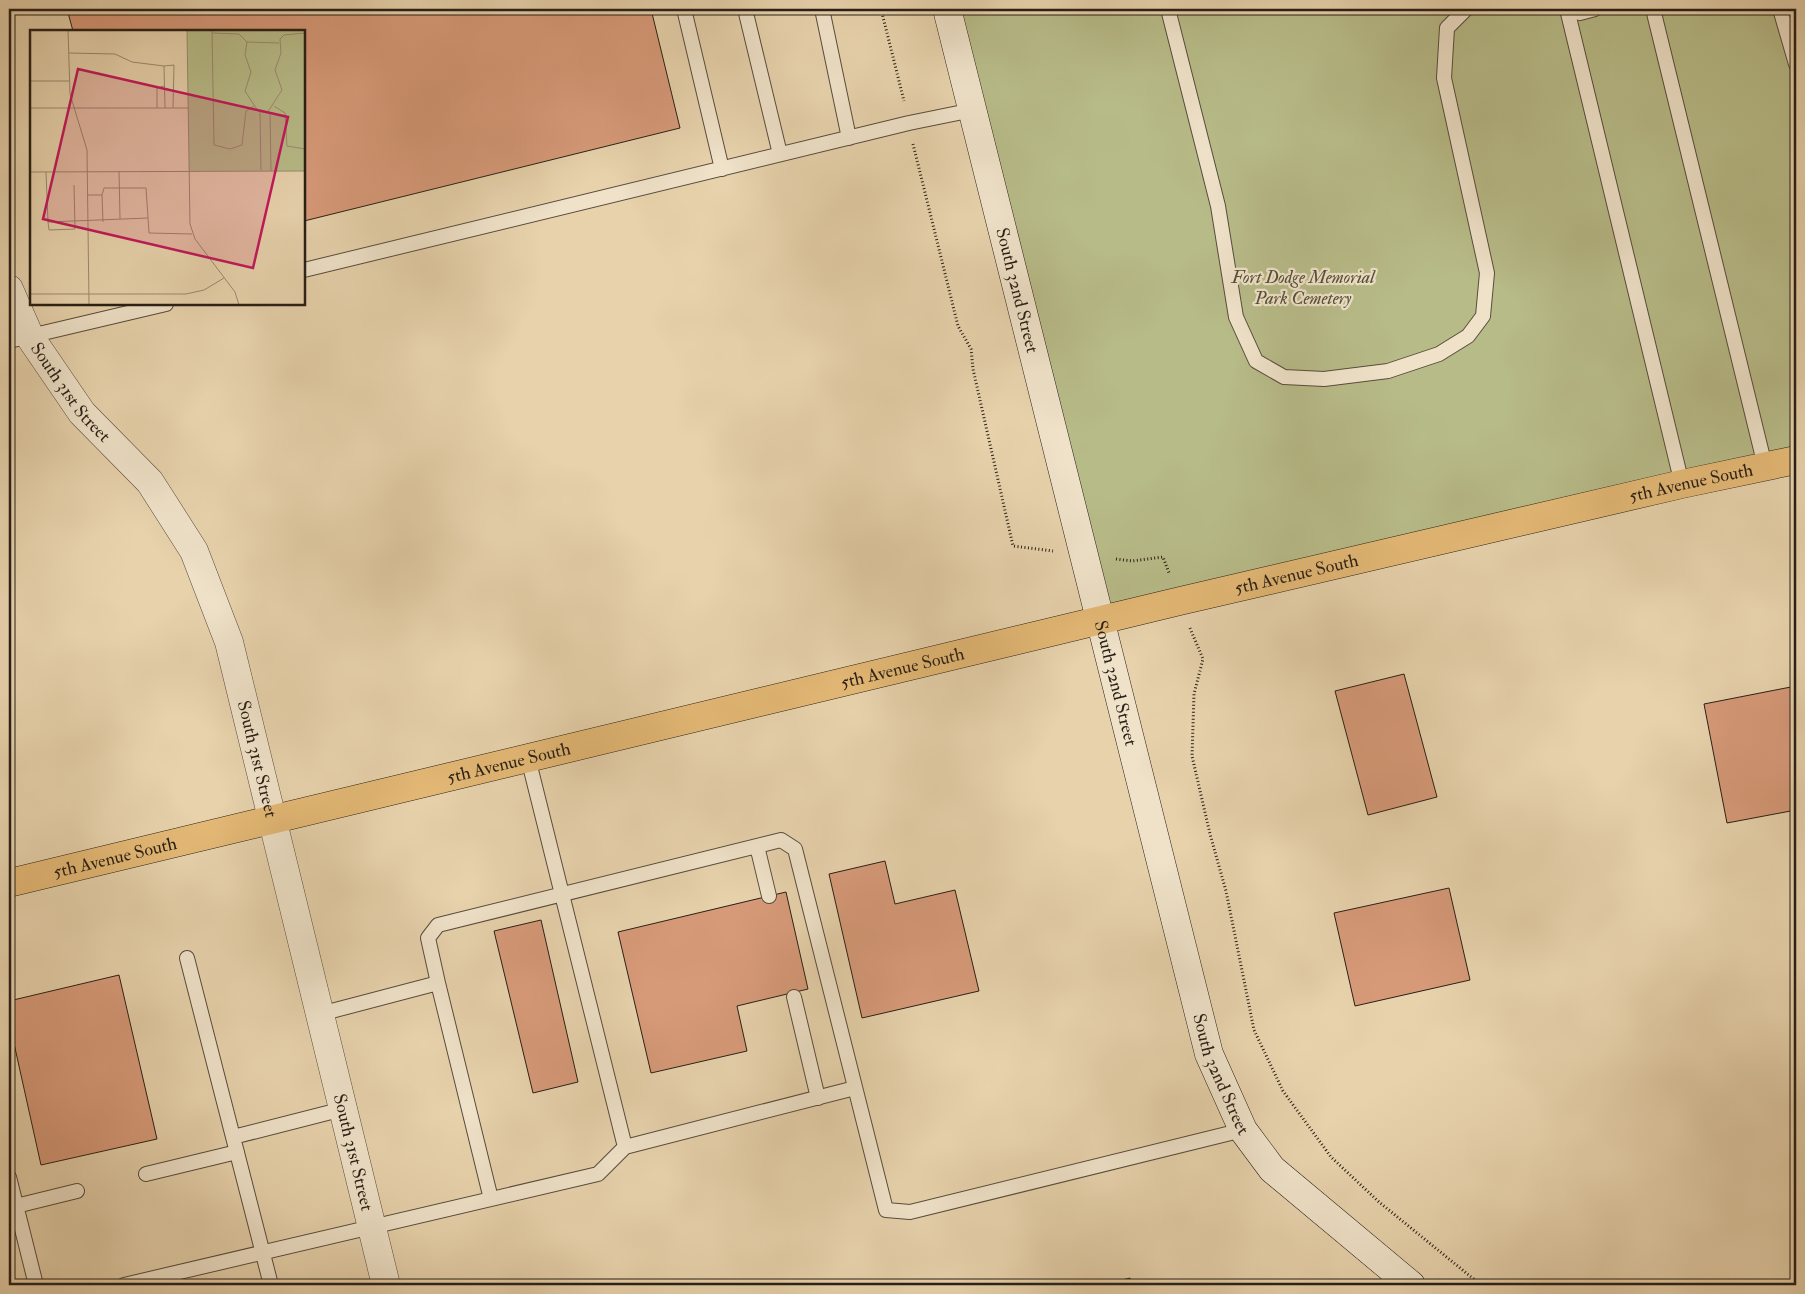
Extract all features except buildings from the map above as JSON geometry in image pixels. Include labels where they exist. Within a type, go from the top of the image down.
[{"type":"main road","name":"South 32nd Street","points":[[948,9],[1209,1054],[1243,1130],[1272,1169],[1411,1285]]},
{"type":"main road","name":"South 31st Street","points":[[9,289],[20,339],[82,412],[150,482],[194,551],[229,642],[386,1285]]},
{"type":"main road","name":"5th Avenue South","points":[[9,883],[1100,620],[1682,484],[1796,460]]},
{"type":"lane","points":[[684,9],[722,169]]},
{"type":"lane","points":[[745,9],[780,154]]},
{"type":"lane","points":[[822,9],[849,138]]},
{"type":"lane","points":[[1168,9],[1218,206],[1236,317],[1256,362],[1284,376],[1324,379],[1388,371],[1438,354],[1468,336],[1483,316],[1487,273],[1444,78],[1447,28],[1466,9]]},
{"type":"lane","points":[[1567,9],[1580,13],[1595,9]]},
{"type":"lane","points":[[1567,9],[1682,484]]},
{"type":"lane","points":[[1653,9],[1764,466]]},
{"type":"lane","points":[[1780,9],[1796,64]]},
{"type":"lane","points":[[305,270],[909,123],[973,110]]},
{"type":"lane","points":[[20,339],[162,305]]},
{"type":"lane","points":[[528,758],[625,1146]]},
{"type":"lane","points":[[491,1200],[428,938],[438,925],[780,840],[795,849],[886,1210],[910,1212],[1243,1130]]},
{"type":"lane","points":[[757,846],[769,896]]},
{"type":"lane","points":[[187,958],[271,1285]]},
{"type":"lane","points":[[320,1014],[438,983]]},
{"type":"lane","points":[[794,997],[818,1098]]},
{"type":"lane","points":[[124,1285],[598,1174],[625,1146],[855,1088]]},
{"type":"lane","points":[[233,1137],[343,1109]]},
{"type":"lane","points":[[146,1174],[237,1152]]},
{"type":"lane","points":[[9,1178],[36,1285]]},
{"type":"lane","points":[[16,1206],[77,1191]]},
{"type":"green space","name":"Fort Dodge Memorial Park Cemetery","points":[[947,9],[1796,9],[1796,460],[1100,620]]}]
